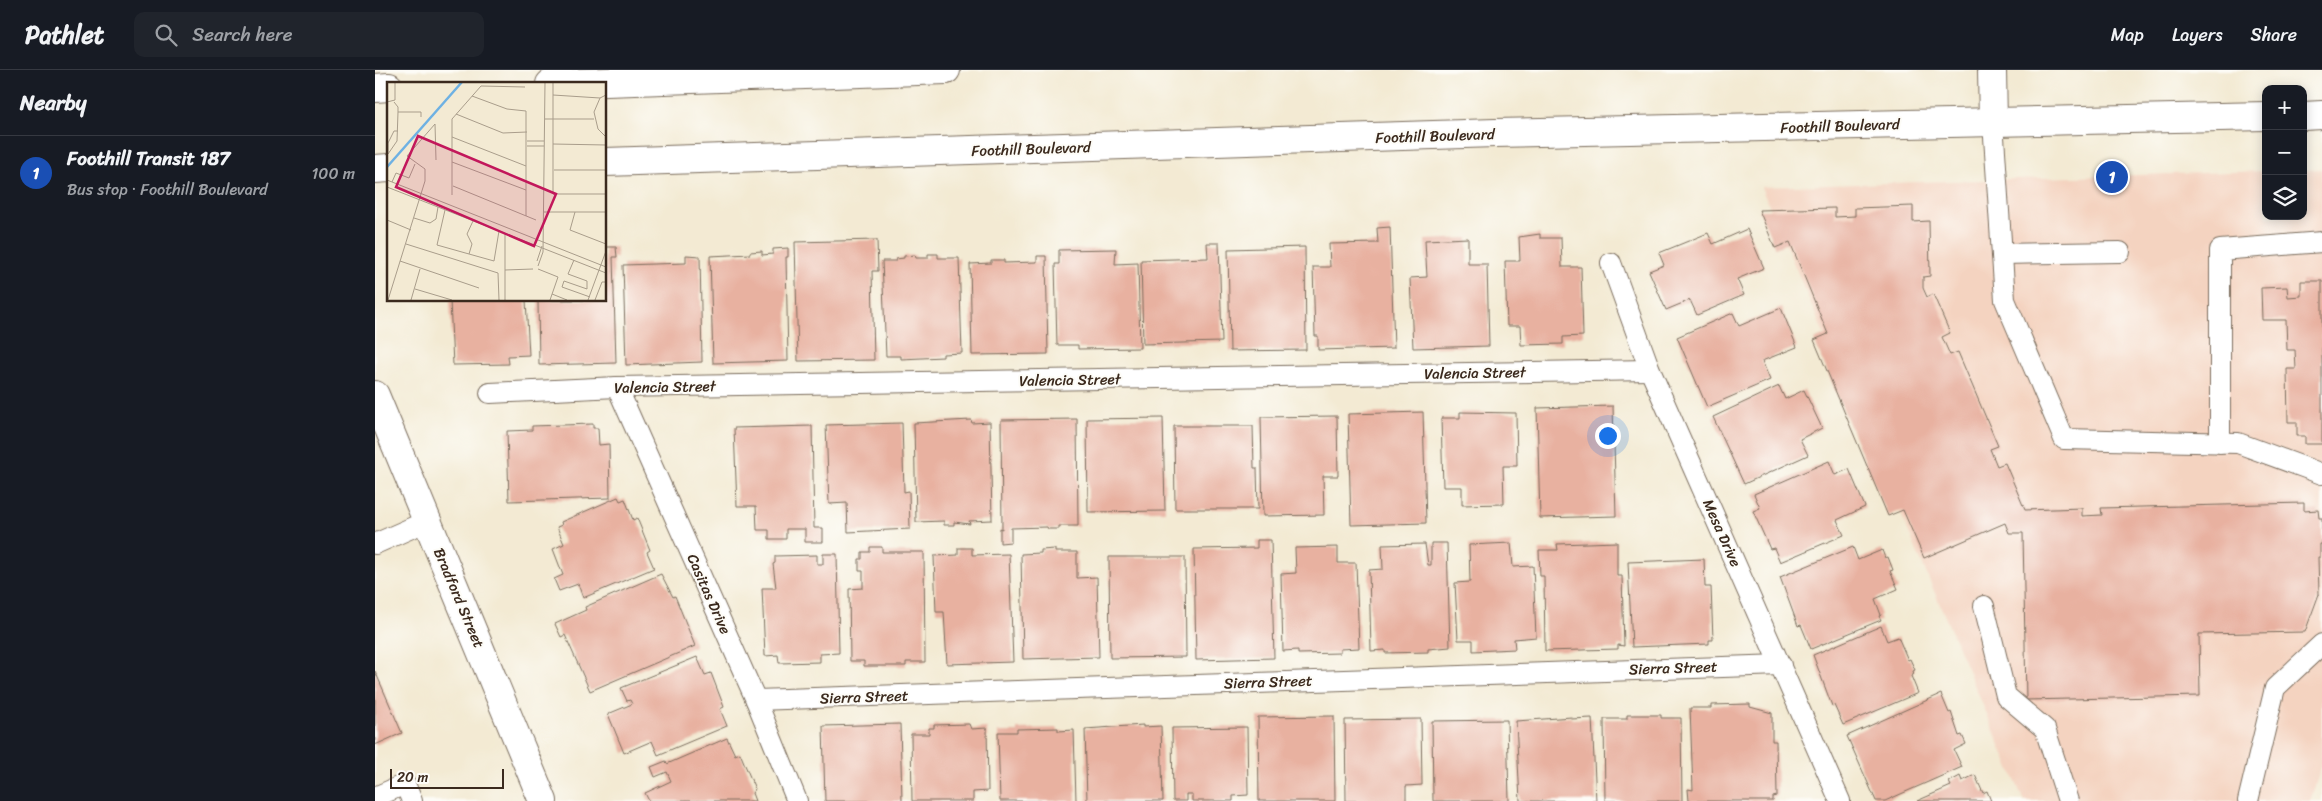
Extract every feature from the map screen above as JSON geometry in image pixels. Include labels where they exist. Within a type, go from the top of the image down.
[{"type":"main road","points":[[593,82],[784,73],[946,70]]},
{"type":"main road","points":[[1992,70],[1993,122]]},
{"type":"main road","points":[[2307,116],[2322,115]]},
{"type":"main road","name":"Foothill Boulevard","points":[[606,162],[1495,133],[2262,116]]},
{"type":"main road","name":"Bradford Street","points":[[375,395],[543,801]]},
{"type":"lane","points":[[1993,122],[2005,300],[2064,439],[2239,443],[2322,474]]},
{"type":"lane","points":[[2220,443],[2220,250],[2322,242]]},
{"type":"lane","points":[[2002,254],[2120,252]]},
{"type":"lane","name":"Mesa Drive","points":[[1611,263],[1650,370],[1840,801]]},
{"type":"lane","name":"Valencia Street","points":[[490,393],[617,387],[1650,370]]},
{"type":"lane","name":"Casitas Drive","points":[[617,387],[756,700],[797,801]]},
{"type":"lane","points":[[375,544],[427,521]]},
{"type":"lane","points":[[1984,606],[2005,696],[2045,729],[2068,801]]},
{"type":"lane","points":[[2248,801],[2275,688],[2322,644]]},
{"type":"lane","name":"Sierra Street","points":[[756,700],[1781,665]]},
{"type":"lane","points":[[375,797],[405,784],[412,801]]},
{"type":"shaded area","points":[[2322,169],[2322,765],[2310,801],[2024,801],[1761,187],[2262,171],[2262,220],[2307,220],[2307,170]]},
{"type":"building","points":[[1913,206],[1913,222],[1929,221],[1930,276],[1923,277],[1923,288],[1927,297],[1933,294],[1950,333],[1942,337],[1950,355],[1958,352],[1998,446],[1990,449],[1997,466],[2005,463],[2025,510],[2082,508],[2082,516],[2102,515],[2101,508],[2304,503],[2304,511],[2318,510],[2319,518],[2322,518],[2322,544],[2320,544],[2320,557],[2318,557],[2319,594],[2305,632],[2199,634],[2200,696],[2026,700],[2023,533],[2009,533],[2005,523],[1924,558],[1903,510],[1888,516],[1814,340],[1828,334],[1790,242],[1775,248],[1759,210],[1835,208],[1835,217],[1855,216],[1855,208]]},
{"type":"building","points":[[1390,227],[1394,348],[1318,350],[1318,336],[1315,336],[1313,267],[1330,267],[1329,244],[1378,243],[1377,228]]},
{"type":"building","points":[[1747,229],[1764,268],[1737,279],[1744,295],[1697,315],[1690,300],[1666,310],[1649,271],[1664,265],[1659,253],[1708,233],[1713,244]]},
{"type":"building","points":[[1540,234],[1540,238],[1561,238],[1562,267],[1581,267],[1583,336],[1563,337],[1563,344],[1521,345],[1520,326],[1507,326],[1505,261],[1520,261],[1519,237]]},
{"type":"building","points":[[1468,238],[1468,264],[1487,264],[1489,346],[1413,348],[1410,278],[1427,277],[1425,240]]},
{"type":"building","points":[[877,240],[878,271],[872,271],[874,360],[798,361],[795,242]]},
{"type":"building","points":[[1207,243],[1219,243],[1222,342],[1143,344],[1141,260],[1208,258]]},
{"type":"building","points":[[606,247],[616,247],[617,257],[613,257],[616,363],[539,365],[538,301],[606,301]]},
{"type":"building","points":[[1305,247],[1306,350],[1230,351],[1228,249]]},
{"type":"building","points":[[788,248],[788,257],[786,257],[788,361],[713,363],[710,256],[750,254],[750,252],[762,251],[762,255],[773,254],[773,249]]},
{"type":"building","points":[[1116,249],[1115,264],[1138,263],[1140,348],[1078,349],[1078,345],[1057,345],[1055,264],[1059,264],[1059,250]]},
{"type":"building","points":[[928,254],[938,254],[938,258],[959,258],[962,353],[943,354],[943,357],[901,359],[901,356],[886,356],[882,261],[896,261],[896,259],[904,258],[904,256],[915,255],[916,258],[928,258]]},
{"type":"building","points":[[686,255],[700,256],[702,362],[626,365],[623,265],[686,263]]},
{"type":"building","points":[[1037,256],[1046,256],[1048,354],[972,355],[970,264],[991,263],[991,260],[1004,260],[1004,263],[1037,262]]},
{"type":"building","points":[[2301,281],[2322,281],[2322,444],[2305,444],[2305,436],[2297,436],[2297,422],[2288,422],[2287,369],[2296,369],[2295,350],[2287,350],[2286,320],[2262,320],[2261,288],[2287,287],[2288,297],[2301,296]]},
{"type":"building","points":[[450,301],[526,301],[529,355],[508,356],[509,364],[453,365]]},
{"type":"building","points":[[1781,308],[1797,347],[1762,361],[1770,380],[1707,407],[1677,337],[1733,313],[1739,326]]},
{"type":"building","points":[[1779,386],[1785,399],[1804,390],[1822,428],[1800,439],[1808,455],[1744,484],[1713,417]]},
{"type":"building","points":[[1613,406],[1616,516],[1540,518],[1537,408]]},
{"type":"building","points":[[1423,412],[1426,523],[1351,525],[1348,414]]},
{"type":"building","points":[[1460,412],[1516,413],[1517,466],[1503,466],[1504,504],[1462,505],[1462,487],[1443,487],[1441,418],[1460,418]]},
{"type":"building","points":[[1337,416],[1338,476],[1323,476],[1324,515],[1263,516],[1261,417]]},
{"type":"building","points":[[1163,418],[1165,511],[1088,512],[1087,419]]},
{"type":"building","points":[[1077,419],[1078,526],[1059,526],[1059,529],[1048,529],[1047,527],[1011,528],[1011,542],[1000,543],[1000,528],[1002,529],[1001,420]]},
{"type":"building","points":[[971,420],[972,423],[990,422],[992,520],[969,521],[970,524],[954,522],[954,525],[944,525],[944,521],[916,522],[914,423]]},
{"type":"building","points":[[902,423],[904,492],[909,491],[910,529],[848,532],[847,503],[829,504],[826,425]]},
{"type":"building","points":[[593,424],[593,428],[598,428],[599,445],[609,444],[610,498],[509,501],[507,431],[532,430],[532,426]]},
{"type":"building","points":[[812,426],[814,528],[823,528],[823,542],[805,542],[805,529],[786,529],[786,539],[769,539],[769,530],[757,530],[756,506],[737,506],[734,428]]},
{"type":"building","points":[[1174,426],[1253,426],[1254,468],[1257,468],[1258,509],[1175,509]]},
{"type":"building","points":[[1829,461],[1835,475],[1849,469],[1865,507],[1837,520],[1844,535],[1780,562],[1774,548],[1770,549],[1753,511],[1760,508],[1754,494]]},
{"type":"building","points":[[618,497],[620,501],[625,499],[633,520],[637,518],[650,550],[647,552],[654,568],[583,598],[578,584],[559,591],[554,579],[563,575],[553,549],[564,544],[557,527],[562,525],[561,522]]},
{"type":"building","points":[[1257,540],[1271,540],[1274,658],[1196,660],[1194,549],[1257,548]]},
{"type":"building","points":[[1617,542],[1617,576],[1622,576],[1624,646],[1618,645],[1618,649],[1545,651],[1544,576],[1540,576],[1539,550],[1558,550],[1557,544]]},
{"type":"building","points":[[1431,543],[1447,543],[1450,647],[1428,649],[1428,652],[1385,653],[1385,650],[1371,651],[1369,570],[1383,569],[1382,545],[1425,544],[1428,565],[1431,565]]},
{"type":"building","points":[[1511,543],[1513,567],[1533,566],[1536,637],[1514,639],[1515,649],[1473,651],[1473,640],[1458,640],[1455,583],[1470,582],[1469,545]]},
{"type":"building","points":[[870,547],[882,547],[882,552],[924,552],[925,662],[906,662],[906,666],[864,666],[864,661],[850,661],[849,589],[863,588],[863,571],[859,571],[859,559],[862,559],[862,552],[870,552]]},
{"type":"building","points":[[1338,547],[1338,563],[1356,563],[1359,648],[1340,649],[1340,653],[1298,654],[1298,650],[1283,651],[1281,574],[1296,573],[1295,548]]},
{"type":"building","points":[[1853,547],[1858,560],[1882,550],[1885,558],[1888,557],[1893,570],[1890,571],[1898,589],[1875,599],[1881,620],[1811,649],[1801,625],[1798,626],[1780,577]]},
{"type":"building","points":[[958,548],[972,548],[972,555],[1009,554],[1013,662],[947,664],[944,612],[936,612],[934,556],[958,555]]},
{"type":"building","points":[[1055,549],[1055,552],[1077,552],[1077,578],[1097,577],[1099,657],[1023,659],[1021,554],[1041,553],[1041,550]]},
{"type":"building","points":[[823,554],[837,554],[839,653],[820,654],[820,662],[779,663],[778,655],[765,656],[762,588],[776,588],[773,564],[775,563],[775,556],[817,555],[817,564],[823,564]]},
{"type":"building","points":[[1109,557],[1185,557],[1186,657],[1110,658]]},
{"type":"building","points":[[1704,559],[1705,587],[1711,587],[1713,640],[1709,640],[1709,644],[1632,647],[1628,562]]},
{"type":"building","points":[[661,574],[673,597],[675,596],[695,646],[590,691],[565,635],[561,637],[555,624],[586,610],[585,607]]},
{"type":"building","points":[[1881,626],[1887,641],[1898,637],[1908,660],[1910,659],[1915,670],[1911,676],[1918,693],[1843,725],[1834,705],[1832,706],[1813,655]]},
{"type":"building","points":[[697,657],[705,675],[711,673],[724,707],[720,709],[727,726],[658,755],[652,741],[624,753],[608,714],[632,704],[630,700],[627,701],[621,688]]},
{"type":"building","points":[[375,671],[402,733],[375,745]]},
{"type":"building","points":[[1941,694],[1949,713],[1951,712],[1959,736],[1962,735],[1966,744],[1954,750],[1962,767],[1885,801],[1876,801],[1847,736]]},
{"type":"building","points":[[1750,704],[1750,707],[1772,713],[1772,741],[1776,741],[1777,796],[1773,797],[1773,801],[1689,801],[1688,789],[1693,790],[1690,708],[1711,708],[1711,705]]},
{"type":"building","points":[[1627,715],[1661,715],[1661,718],[1681,718],[1682,801],[1605,801],[1604,719],[1627,719]]},
{"type":"building","points":[[1334,716],[1335,801],[1259,801],[1258,717]]},
{"type":"building","points":[[1572,717],[1571,719],[1592,718],[1596,801],[1520,801],[1516,721]]},
{"type":"building","points":[[1421,719],[1422,785],[1406,786],[1406,801],[1346,801],[1345,720]]},
{"type":"building","points":[[1507,720],[1509,801],[1433,801],[1432,721]]},
{"type":"building","points":[[900,724],[902,801],[825,801],[823,726]]},
{"type":"building","points":[[969,724],[971,729],[987,728],[988,791],[973,792],[973,801],[912,801],[911,734],[929,734],[929,728],[934,728],[934,725]]},
{"type":"building","points":[[1143,725],[1143,727],[1161,726],[1163,801],[1087,801],[1085,729]]},
{"type":"building","points":[[1247,727],[1248,795],[1233,796],[1233,801],[1192,801],[1192,794],[1186,794],[1186,801],[1173,801],[1172,728]]},
{"type":"building","points":[[1058,728],[1058,731],[1074,730],[1076,801],[1000,801],[998,732],[1017,732],[1017,729]]},
{"type":"building","points":[[727,738],[735,755],[740,753],[755,789],[752,793],[755,801],[649,801],[645,793],[671,781],[667,772],[655,777],[651,767],[666,761],[667,764]]},
{"type":"building","points":[[1975,775],[1983,793],[1987,791],[1991,801],[1917,801],[1951,786],[1949,782],[1960,776],[1962,781]]},
{"type":"place","name":"Foothill Transit 187","points":[[2112,177]]}]
